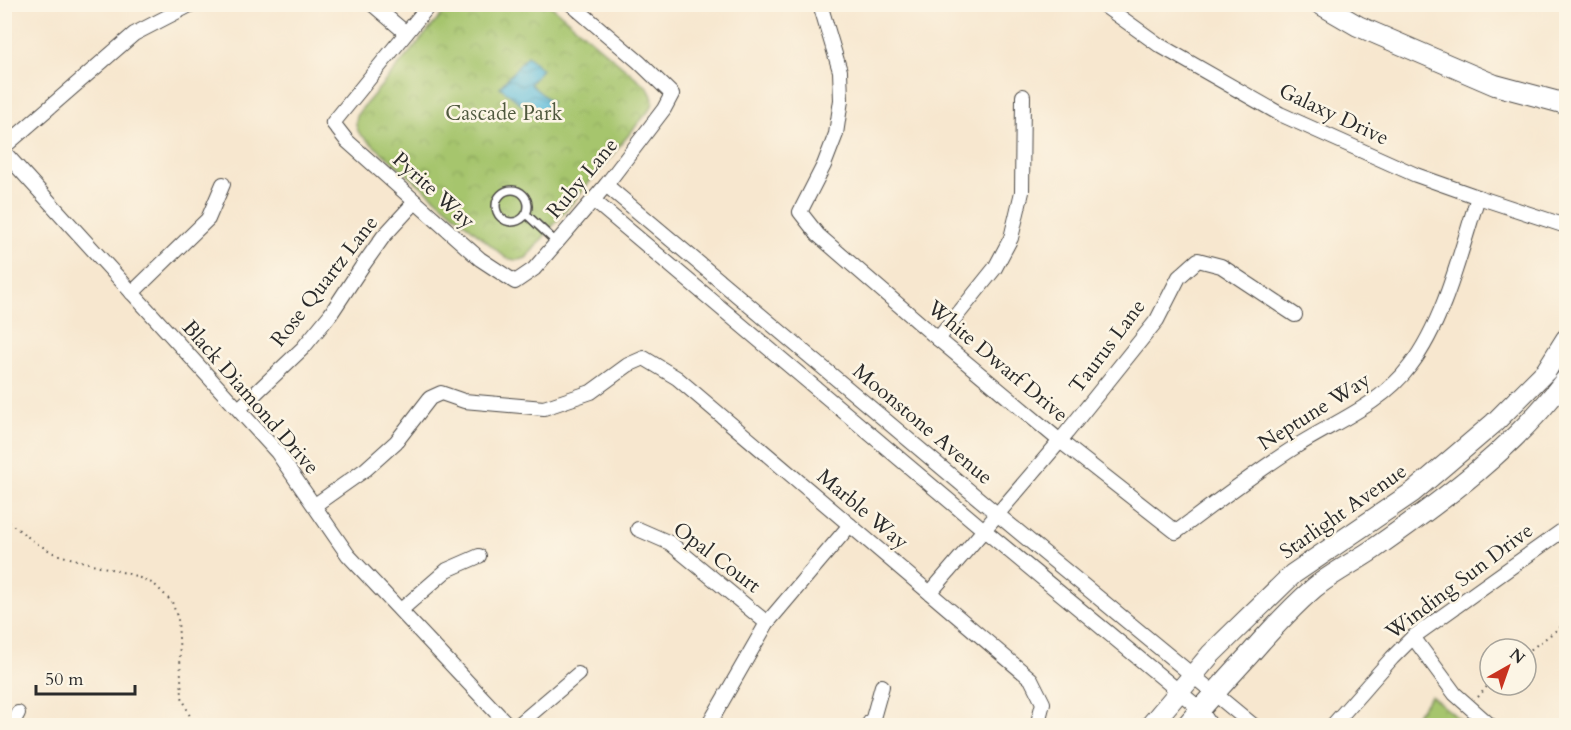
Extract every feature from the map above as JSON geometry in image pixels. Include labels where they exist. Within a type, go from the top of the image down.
[{"type":"street","points":[[4,150],[134,34],[192,4]]},
{"type":"street","points":[[372,4],[406,33],[430,4]]},
{"type":"street","name":"White Dwarf Drive","points":[[820,4],[840,71],[841,100],[836,134],[824,165],[800,212],[818,235],[938,339],[1060,441],[1176,532]]},
{"type":"street","name":"Galaxy Drive","points":[[1102,4],[1160,45],[1280,114],[1416,175],[1566,226]]},
{"type":"street","points":[[1320,4],[1358,26],[1495,85],[1566,104]]},
{"type":"street","name":"Ruby Lane","points":[[515,282],[534,269],[606,185],[664,109],[672,94],[578,7]]},
{"type":"street","name":"Pyrite Way","points":[[406,33],[333,123],[346,141],[480,259],[515,282]]},
{"type":"street","points":[[938,339],[995,268],[1011,238],[1023,192],[1023,96]]},
{"type":"street","name":"Black Diamond Drive","points":[[4,150],[277,452],[348,555],[509,726]]},
{"type":"street","points":[[132,292],[208,219],[223,184]]},
{"type":"street","name":"Moonstone Avenue","points":[[606,185],[997,514],[1254,726]]},
{"type":"street","name":"Neptune Way","points":[[1176,532],[1245,480],[1296,446],[1340,422],[1382,395],[1410,367],[1443,305],[1478,197]]},
{"type":"street","name":"Moonstone Avenue","points":[[593,200],[1200,709],[1211,726]]},
{"type":"street","name":"Rose Quartz Lane","points":[[239,409],[303,348],[330,315],[383,237],[415,202]]},
{"type":"street","name":"Taurus Lane","points":[[930,593],[1060,441],[1157,320],[1179,277],[1198,260],[1221,266],[1295,315]]},
{"type":"street","name":"Starlight Avenue","points":[[1150,726],[1211,654],[1293,574],[1413,492],[1494,423],[1546,371],[1566,339]]},
{"type":"street","name":"Marble Way","points":[[315,505],[366,469],[396,442],[430,398],[441,393],[464,402],[544,408],[591,392],[628,365],[644,358],[677,378],[1031,679],[1043,703],[1037,726]]},
{"type":"street","points":[[1186,726],[1277,623],[1315,587],[1401,529],[1484,467],[1539,411],[1566,379]]},
{"type":"street","points":[[708,726],[767,623],[850,525]]},
{"type":"street","name":"Winding Sun Drive","points":[[1332,726],[1413,637],[1566,528]]},
{"type":"street","name":"Opal Court","points":[[638,530],[670,543],[767,623]]},
{"type":"street","points":[[401,610],[447,570],[479,556]]},
{"type":"street","points":[[1413,637],[1455,694],[1491,726]]},
{"type":"street","points":[[518,726],[578,674]]},
{"type":"street","points":[[867,726],[873,718],[882,686]]},
{"type":"lane","points":[[509,190],[524,194],[528,204],[526,214],[523,218],[513,222],[503,219],[497,210],[497,200],[500,195],[509,190]]},
{"type":"lane","points":[[526,214],[556,242]]},
{"type":"path","points":[[4,518],[33,541],[55,554],[133,575],[154,584],[172,602],[178,619],[182,697],[194,726]]},
{"type":"path","points":[[1538,644],[1566,622]]},
{"type":"green space","name":"Cascade Park","points":[[450,5],[550,5],[647,87],[652,98],[651,108],[523,259],[506,258],[360,134],[357,129],[356,120],[359,112]]},
{"type":"green space","points":[[1431,696],[1467,725],[1408,725]]},
{"type":"water","points":[[527,56],[542,69],[530,84],[551,102],[538,118],[500,87]]}]
